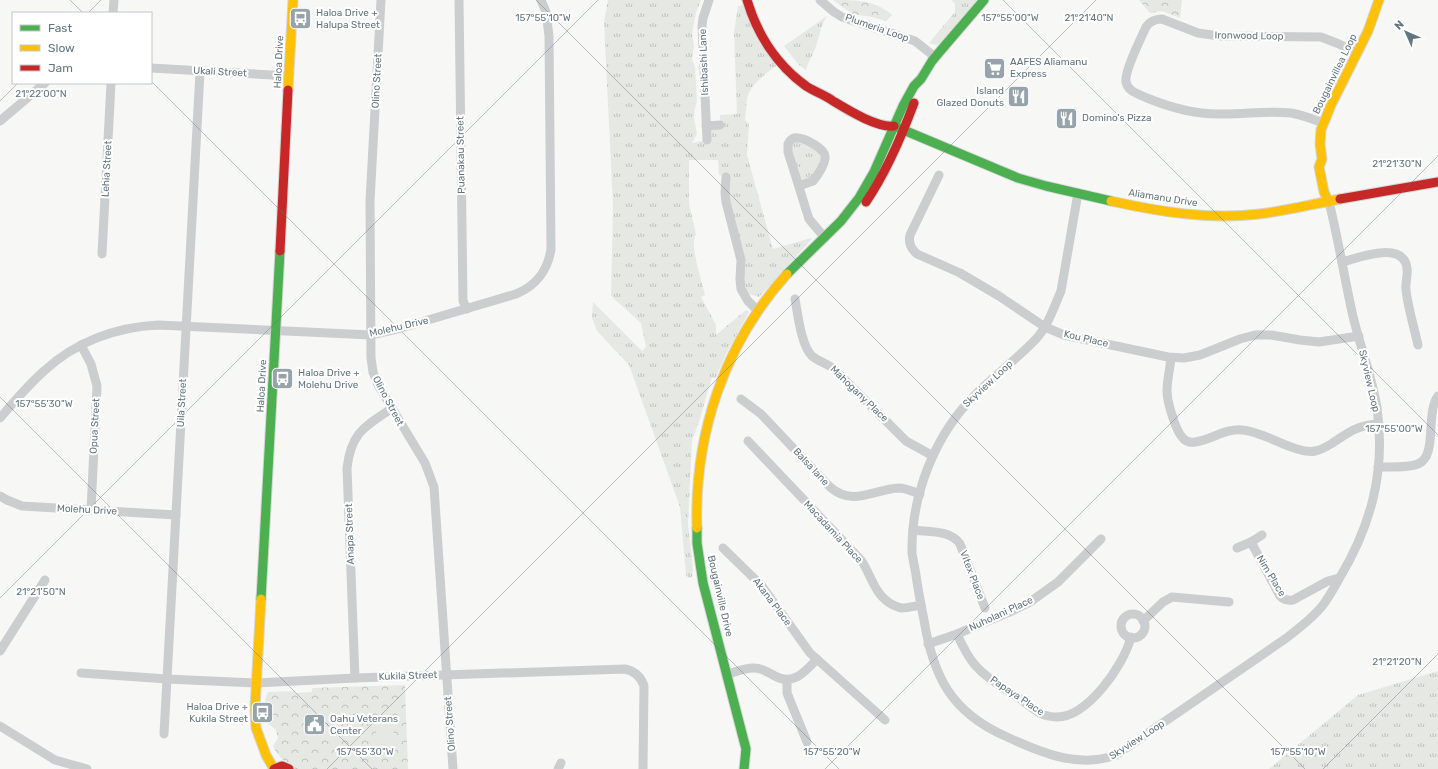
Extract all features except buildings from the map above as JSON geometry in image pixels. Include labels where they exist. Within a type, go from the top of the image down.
[{"type":"street","points":[[113,12],[114,0]]},
{"type":"street","name":"Haloa Drive","points":[[274,769],[266,755],[256,728],[255,708],[293,0]]},
{"type":"street","name":"Olino Street","points":[[381,0],[370,201],[371,358],[373,372],[378,385],[430,472],[434,487],[453,769]]},
{"type":"street","name":"Puanakau Street","points":[[459,0],[464,301],[466,309]]},
{"type":"street","name":"Molehu Drive","points":[[0,418],[43,371],[68,352],[95,338],[123,329],[150,325],[371,335],[466,309],[516,294],[527,289],[537,281],[546,269],[550,255],[549,36],[546,12],[541,0]]},
{"type":"street","name":"Ishibashi Lane","points":[[706,140],[702,26],[709,0]]},
{"type":"street","name":"Aliamanu Drive","points":[[748,0],[753,18],[762,35],[780,61],[793,76],[808,88],[833,100],[839,105],[886,127],[894,126],[1018,178],[1046,186],[1142,208],[1205,216],[1259,214],[1438,182]]},
{"type":"street","name":"Plumeria Loop","points":[[820,0],[827,7],[842,17],[915,41],[935,57]]},
{"type":"street","points":[[835,227],[858,200],[870,181],[894,126],[914,86],[921,79],[935,57],[984,0]]},
{"type":"street","name":"Bougainvillea Loop","points":[[1329,202],[1324,192],[1319,167],[1322,159],[1320,137],[1323,123],[1368,31],[1379,0]]},
{"type":"street","name":"Ironwood Loop","points":[[1323,123],[1305,116],[1291,113],[1201,113],[1164,105],[1132,90],[1126,83],[1127,73],[1146,27],[1150,22],[1158,19],[1162,19],[1198,33],[1219,36],[1321,37],[1357,53]]},
{"type":"street","name":"Ukali Street","points":[[152,68],[289,76]]},
{"type":"street","name":"Uila Street","points":[[164,734],[200,72]]},
{"type":"street","points":[[835,227],[864,206],[877,186],[899,143],[920,89],[921,79]]},
{"type":"street","points":[[0,121],[44,84]]},
{"type":"street","name":"Lehia Street","points":[[102,254],[111,84]]},
{"type":"street","points":[[706,126],[720,125]]},
{"type":"street","points":[[798,186],[813,181],[825,158],[825,154],[821,148],[801,138],[797,138],[789,142],[787,149],[798,186],[809,219],[825,238]]},
{"type":"street","name":"Kou Place","points":[[939,175],[910,235],[912,249],[917,254],[960,273],[999,296],[1045,327],[1064,335],[1171,358],[1184,358],[1200,355],[1240,339],[1255,335],[1271,335],[1319,342],[1358,336]]},
{"type":"street","points":[[726,177],[726,202],[741,262],[741,289],[748,301],[758,311]]},
{"type":"street","name":"Skyview Loop","points":[[1078,193],[1061,291],[1045,327],[1036,339],[959,411],[945,432],[924,479],[913,530],[912,554],[928,644],[937,671],[951,695],[981,724],[993,731],[1037,751],[1081,763],[1095,762],[1122,752],[1305,624],[1322,605],[1351,559],[1365,527],[1375,491],[1380,442],[1374,391],[1352,313],[1329,202]]},
{"type":"street","name":"Bougainville Drive","points":[[744,769],[746,749],[728,674],[703,583],[700,563],[696,528],[696,487],[705,430],[716,394],[731,357],[758,311],[785,277],[835,227]]},
{"type":"street","points":[[1342,262],[1388,252],[1397,254],[1403,259],[1408,270],[1406,293],[1418,345]]},
{"type":"street","name":"Mahogany Place","points":[[795,299],[804,342],[810,353],[815,358],[831,366],[906,441],[933,456]]},
{"type":"street","name":"Opua Street","points":[[81,345],[91,364],[97,386],[91,510]]},
{"type":"street","points":[[1171,358],[1167,392],[1169,404],[1180,435],[1189,442],[1196,442],[1232,431],[1242,430],[1261,434],[1303,451],[1312,452],[1321,449],[1358,428],[1366,425],[1378,424]]},
{"type":"street","points":[[1378,467],[1414,465],[1426,459],[1430,449],[1432,407],[1438,396]]},
{"type":"street","name":"Balsa lane","points":[[741,398],[761,414],[830,487],[839,494],[850,497],[858,497],[897,488],[920,494]]},
{"type":"street","name":"Anapa Street","points":[[355,678],[347,468],[348,458],[353,443],[361,431],[372,421],[391,409]]},
{"type":"street","name":"Macadamia Place","points":[[748,441],[860,560],[866,569],[872,584],[882,597],[891,604],[901,608],[921,605]]},
{"type":"street","name":"Molehu Drive","points":[[0,496],[22,506],[176,515]]},
{"type":"street","name":"Vitex Place","points":[[913,530],[946,534],[953,536],[958,541],[985,608]]},
{"type":"street","points":[[1237,548],[1262,535]]},
{"type":"street","name":"Nuholani Place","points":[[928,644],[957,634],[1014,610],[1044,593],[1058,582],[1101,539]]},
{"type":"street","name":"Nim Place","points":[[1251,542],[1280,596],[1285,600],[1293,600],[1328,581],[1339,578]]},
{"type":"street","name":"Akana Place","points":[[723,548],[762,586],[802,644],[885,720]]},
{"type":"street","points":[[0,651],[45,580]]},
{"type":"street","name":"Papaya Place","points":[[957,634],[967,654],[982,672],[1042,714],[1063,717],[1070,714],[1093,698],[1102,689],[1111,678],[1126,652],[1131,638],[1142,633],[1144,626],[1143,620],[1164,601],[1172,597],[1228,602]]},
{"type":"street","points":[[1131,638],[1121,630],[1123,619],[1127,615],[1133,614],[1140,616],[1143,620]]},
{"type":"street","points":[[728,674],[754,668],[787,680],[802,674],[817,659]]},
{"type":"street","name":"Kukila Street","points":[[81,673],[256,683],[355,678],[621,669],[629,670],[637,675],[644,686],[643,769]]},
{"type":"street","points":[[787,680],[787,695],[807,742]]},
{"type":"street","points":[[0,726],[55,760],[87,769]]},
{"type":"street","points":[[274,769],[285,766],[290,769]]},
{"type":"green space","points":[[608,0],[701,0],[696,13],[692,33],[694,46],[692,59],[695,67],[697,101],[694,118],[697,134],[692,143],[706,140],[706,126],[720,125],[720,115],[737,114],[734,33],[738,6],[743,5],[776,66],[759,80],[749,93],[747,98],[745,120],[749,124],[747,155],[773,249],[811,238],[812,239],[759,297],[741,289],[740,274],[726,201],[726,177],[719,175],[718,160],[689,160],[689,204],[696,234],[694,239],[695,254],[705,295],[701,297],[716,325],[716,335],[746,310],[749,312],[726,354],[715,379],[712,377],[692,440],[688,524],[693,570],[692,577],[689,578],[686,575],[680,507],[629,365],[597,331],[592,318],[593,302],[642,351],[646,347],[641,323],[611,296],[613,206],[604,22]]},
{"type":"green space","points":[[833,0],[865,2],[879,6],[892,15],[886,21],[852,14]]},
{"type":"green space","points":[[951,0],[977,0],[940,43],[936,45],[929,43],[955,12],[955,4]]},
{"type":"green space","points":[[1139,0],[1182,0],[1180,18],[1162,11],[1150,13]]},
{"type":"green space","points":[[827,16],[806,70],[799,65],[784,46]]},
{"type":"green space","points":[[791,140],[823,150],[815,178],[799,186],[788,152]]},
{"type":"green space","points":[[1438,671],[1438,769],[1269,769],[1358,695]]},
{"type":"green space","points":[[405,685],[408,769],[295,769],[282,759],[273,746],[278,738],[276,730],[266,722],[265,702],[268,692],[295,691],[295,693],[312,692],[312,688]]},
{"type":"green space","points":[[393,715],[394,744],[376,744],[376,716]]},
{"type":"traffic: fast","points":[[787,274],[841,221],[859,198],[874,172],[903,106],[914,86],[921,79],[932,61],[984,0]]},
{"type":"traffic: fast","points":[[894,126],[1018,178],[1111,201]]},
{"type":"traffic: fast","points":[[261,599],[280,251]]},
{"type":"traffic: fast","points":[[697,528],[697,543],[703,583],[746,749],[744,769]]},
{"type":"traffic: slow","points":[[288,90],[293,0]]},
{"type":"traffic: slow","points":[[1329,202],[1324,192],[1319,167],[1322,159],[1320,144],[1321,130],[1331,105],[1368,31],[1379,0]]},
{"type":"traffic: slow","points":[[1111,201],[1166,212],[1241,216],[1269,213],[1340,199]]},
{"type":"traffic: slow","points":[[697,528],[697,493],[701,459],[717,392],[730,361],[746,330],[765,301],[787,274]]},
{"type":"traffic: slow","points":[[261,599],[255,708],[256,728],[266,755],[274,769]]},
{"type":"traffic: jam","points":[[747,0],[762,37],[777,59],[796,78],[809,88],[863,118],[879,124],[894,126]]},
{"type":"traffic: jam","points":[[280,251],[288,90]]},
{"type":"traffic: jam","points":[[866,202],[881,178],[893,154],[914,103]]},
{"type":"traffic: jam","points":[[1340,199],[1438,182]]},
{"type":"traffic: jam","points":[[274,769],[282,766],[289,769]]},
{"type":"place","name":"Haloa Drive + Halupa Street","points":[[300,19]]},
{"type":"place","name":"AAFES Aliamanu Express","points":[[994,68]]},
{"type":"place","name":"Island Glazed Donuts","points":[[1019,97]]},
{"type":"place","name":"Domino's Pizza","points":[[1066,118]]},
{"type":"place","name":"Haloa Drive + Molehu Drive","points":[[282,379]]},
{"type":"place","name":"Haloa Drive + Kukila Street","points":[[263,713]]},
{"type":"place","name":"Oahu Veterans Center","points":[[314,725]]}]
